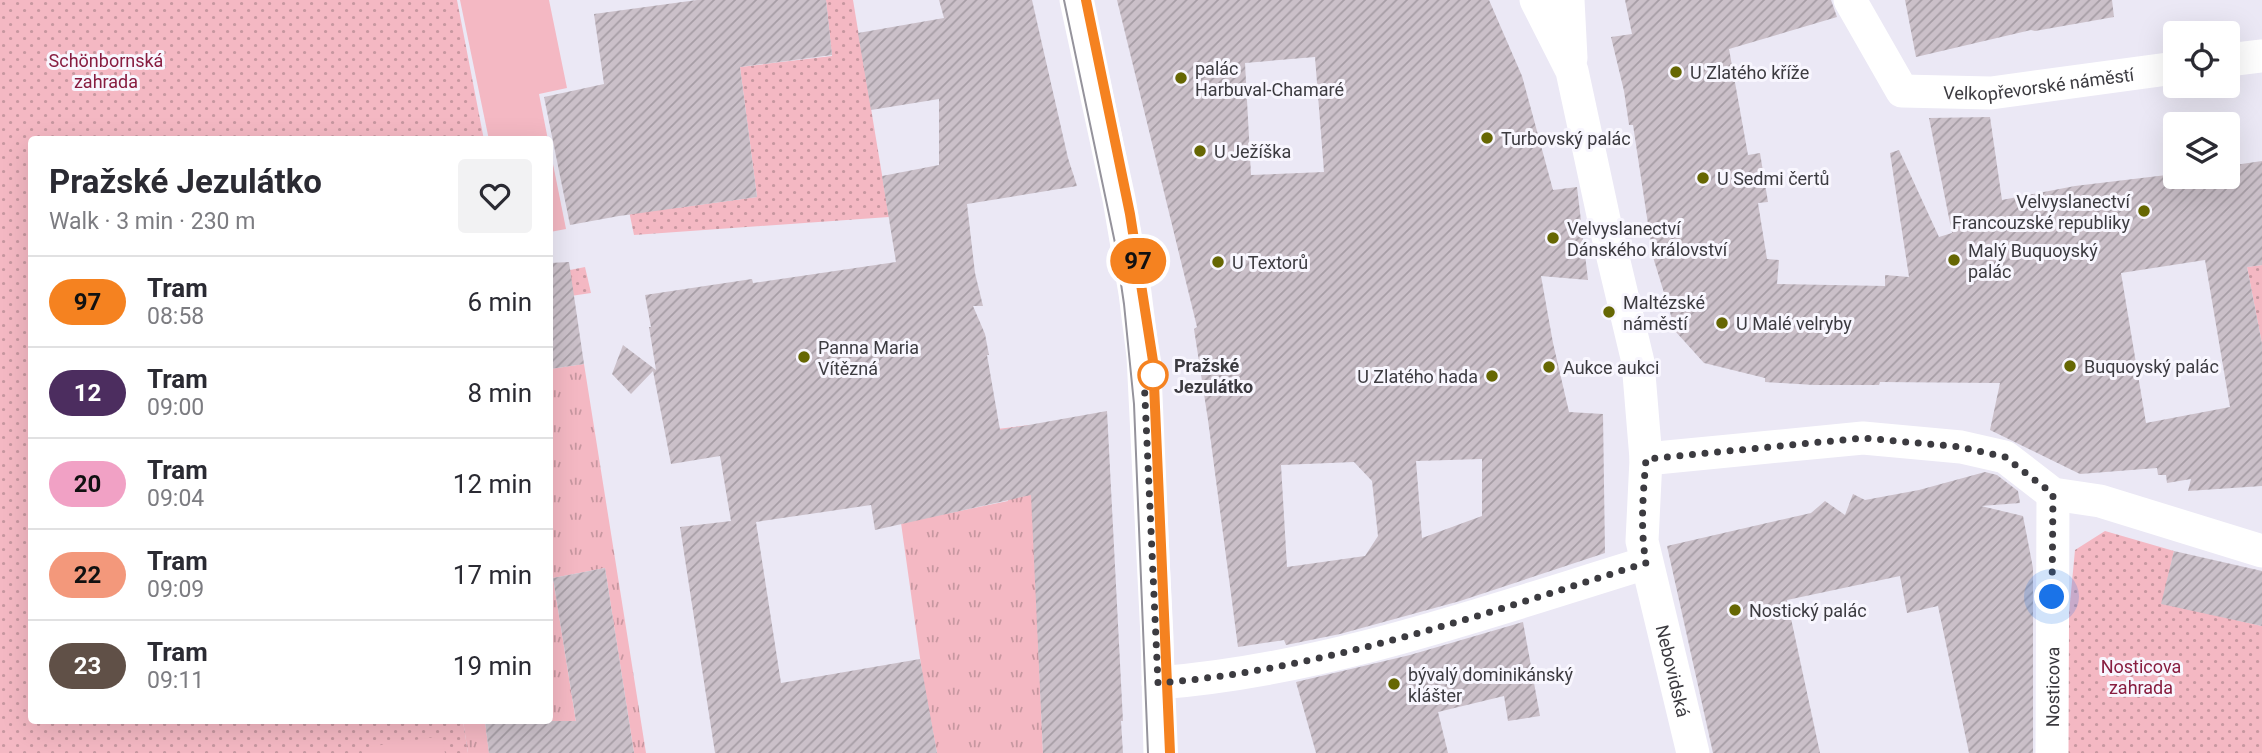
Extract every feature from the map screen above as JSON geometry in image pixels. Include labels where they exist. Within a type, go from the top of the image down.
[{"type":"street","points":[[1076,0],[1119,199],[1143,356],[1160,753]]},
{"type":"street","points":[[1536,0],[1572,71]]},
{"type":"street","points":[[1158,683],[1259,670],[1407,637],[1610,574],[1649,576],[1642,541],[1646,459],[1638,362],[1572,71],[1568,0]]},
{"type":"street","name":"Velkopřevorské náměstí","points":[[1850,0],[1902,90],[1991,93],[2163,70]]},
{"type":"street","points":[[2240,59],[2262,56]]},
{"type":"street","points":[[1646,459],[1863,438],[1961,447],[2005,457],[2053,494],[2100,501],[2262,551]]},
{"type":"street","name":"Nosticova","points":[[2052,753],[2053,494]]},
{"type":"street","name":"Nebovidská","points":[[1649,576],[1693,753]]},
{"type":"green space","name":"Schönbornská zahrada","points":[[0,0],[457,0],[483,136],[28,136],[28,724],[463,724],[468,753],[0,753]]},
{"type":"green space","points":[[460,0],[549,0],[567,88],[539,94],[547,136],[488,136]]},
{"type":"green space","points":[[826,0],[853,0],[889,217],[634,235],[624,187],[676,208],[757,197],[740,67],[832,56]]},
{"type":"green space","points":[[553,164],[566,229],[553,231]]},
{"type":"green space","points":[[2262,265],[2262,344],[2247,267]]},
{"type":"green space","points":[[585,267],[591,293],[553,299],[553,273]]},
{"type":"green space","points":[[584,364],[646,753],[634,753],[605,568],[553,578],[553,369]]},
{"type":"green space","points":[[1029,425],[1043,753],[937,753],[923,679],[901,523],[1008,501],[997,429]]},
{"type":"green space","name":"Nosticova zahrada","points":[[2105,531],[2174,551],[2162,603],[2262,626],[2262,753],[2062,753],[2065,656],[2075,550]]},
{"type":"green space","points":[[553,578],[581,753],[553,724]]},
{"type":"green space","points":[[463,724],[485,724],[489,753],[468,753]]},
{"type":"green space","points":[[442,736],[445,753],[362,753],[361,748]]},
{"type":"building","points":[[697,0],[826,0],[832,55],[740,67],[757,197],[570,225],[544,97],[604,84],[594,14]]},
{"type":"building","points":[[939,0],[1032,0],[1068,158],[1077,186],[967,204],[975,273],[983,306],[973,306],[985,334],[1000,430],[1107,411],[1123,753],[1043,753],[1031,495],[875,530],[871,505],[756,522],[781,683],[920,659],[937,753],[715,753],[680,527],[731,521],[720,456],[671,464],[653,371],[631,394],[612,374],[623,345],[656,370],[645,295],[752,279],[753,283],[896,262],[882,176],[939,165],[939,99],[871,110],[858,33],[944,18]]},
{"type":"building","points":[[1117,0],[1489,0],[1522,76],[1553,190],[1577,187],[1588,280],[1541,276],[1569,412],[1603,414],[1605,553],[1460,601],[1340,634],[1286,645],[1284,640],[1238,647],[1194,329],[1197,327]],"holes":[[[1315,57],[1324,172],[1251,175],[1245,63]],[[1482,459],[1482,516],[1422,538],[1416,461]],[[1354,462],[1372,481],[1378,536],[1365,556],[1287,567],[1281,465]]]},
{"type":"building","points":[[1625,0],[1831,0],[1837,17],[1729,49],[1748,155],[1760,153],[1768,202],[1758,203],[1767,259],[1779,260],[1777,284],[1885,286],[1885,275],[1909,277],[1890,153],[1899,150],[1939,237],[1952,233],[1929,118],[1990,117],[2002,200],[2075,186],[2163,175],[2163,189],[2240,189],[2240,164],[2262,161],[2262,265],[2247,267],[2262,344],[2262,486],[2188,491],[2191,479],[2167,483],[2166,475],[2158,475],[2157,468],[2080,474],[1990,430],[2000,383],[1880,382],[1879,385],[1814,385],[1765,382],[1765,378],[1704,363],[1676,332],[1653,257],[1633,125],[1629,125],[1611,37],[1632,34]],"holes":[[[2205,260],[2230,407],[2146,423],[2121,273]]]},
{"type":"building","points":[[1905,0],[2112,0],[2114,17],[2031,30],[1916,57]]},
{"type":"building","points":[[569,262],[584,364],[553,369],[553,263]]},
{"type":"building","name":"Nostický palác","points":[[1985,472],[1997,475],[2018,491],[2020,503],[1981,506],[2023,516],[2033,568],[2033,753],[1969,753],[1938,606],[1907,613],[1900,576],[1787,600],[1820,753],[1713,753],[1667,546],[1811,513],[1825,501],[1845,515],[1853,494],[1865,500],[1919,490]]},
{"type":"building","points":[[2174,551],[2262,571],[2262,626],[2161,604]]},
{"type":"building","points":[[605,568],[634,753],[489,753],[485,724],[553,724],[553,721],[576,721],[553,578]]},
{"type":"building","name":"bývalý dominikánský klášter","points":[[1523,622],[1540,716],[1508,721],[1504,696],[1438,712],[1448,753],[1316,753],[1296,682],[1410,655]]},
{"type":"tram line","points":[[1064,0],[1115,243],[1124,304],[1134,404],[1148,753]]},
{"type":"tram line","points":[[1086,0],[1130,214],[1153,361],[1170,753]]},
{"type":"tram line","name":"97","points":[[1086,0],[1130,214],[1153,361],[1170,753]]},
{"type":"place","name":"U Zlatého kříže","points":[[1676,72]]},
{"type":"place","name":"palác Harbuval-Chamaré","points":[[1181,78]]},
{"type":"place","name":"Turbovský palác","points":[[1487,138]]},
{"type":"place","name":"U Ježíška","points":[[1200,151]]},
{"type":"place","name":"U Sedmi čertů","points":[[1703,178]]},
{"type":"place","name":"Velvyslanectví Francouzské republiky","points":[[2144,211]]},
{"type":"place","name":"Velvyslanectví Dánského království","points":[[1553,238]]},
{"type":"place","name":"Malý Buquoyský palác","points":[[1954,260]]},
{"type":"place","name":"U Textorů","points":[[1218,262]]},
{"type":"place","name":"Maltézské náměstí","points":[[1609,312]]},
{"type":"place","name":"U Malé velryby","points":[[1722,323]]},
{"type":"place","name":"Panna Maria Vítězná","points":[[804,357]]},
{"type":"place","name":"Buquoyský palác","points":[[2070,366]]},
{"type":"place","name":"Aukce aukci","points":[[1549,367]]},
{"type":"place","name":"Pražské Jezulátko","points":[[1153,375]]},
{"type":"place","name":"U Zlatého hada","points":[[1492,376]]},
{"type":"place","name":"Nostický palác","points":[[1735,610]]},
{"type":"place","name":"bývalý dominikánský klášter","points":[[1394,684]]},
{"type":"route","points":[[1153,375],[1144,377],[1158,683],[1259,670],[1407,637],[1646,563],[1642,541],[1642,516],[1646,459],[1863,438],[1961,447],[2005,457],[2053,494],[2052,597]]}]
